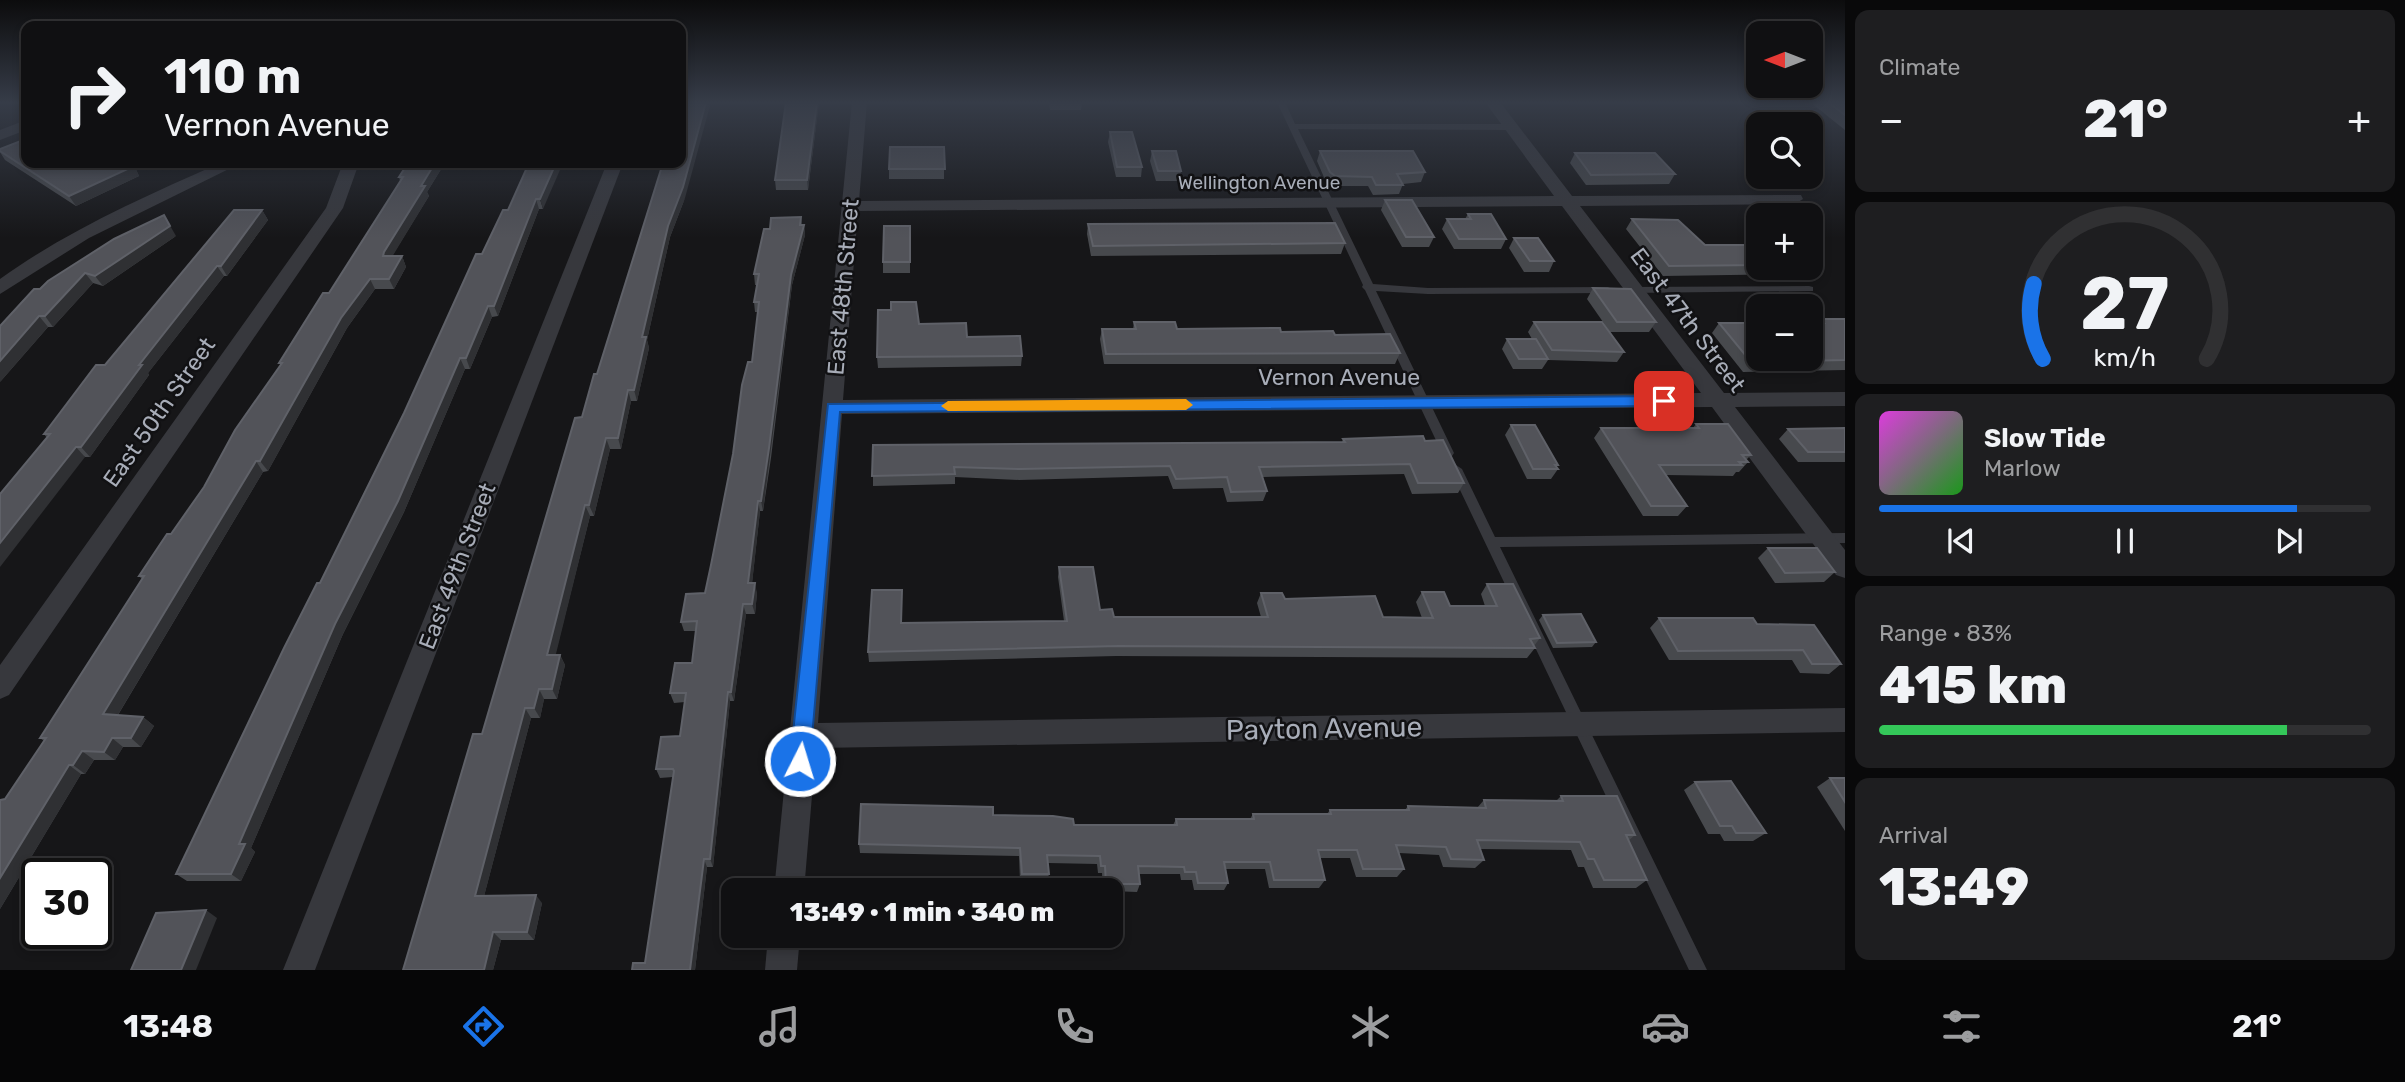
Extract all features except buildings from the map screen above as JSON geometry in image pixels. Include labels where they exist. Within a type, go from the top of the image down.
[{"type":"street","name":"East 48th Street","points":[[790,878],[855,147]]},
{"type":"street","name":"East 47th Street","points":[[1525,147],[1845,568]]},
{"type":"street","points":[[0,289],[65,245],[222,168]]},
{"type":"street","name":"East 50th Street","points":[[0,687],[334,208],[349,168]]},
{"type":"street","name":"East 49th Street","points":[[299,970],[613,168]]},
{"type":"street","name":"Wellington Avenue","points":[[850,206],[1795,200]]},
{"type":"street","name":"Vernon Avenue","points":[[833,407],[1845,399]]},
{"type":"street","name":"Payton Avenue","points":[[802,736],[1845,720]]},
{"type":"street","points":[[782,970],[784,948]]},
{"type":"lane","points":[[1302,147],[1367,287],[1582,724],[1698,970]]},
{"type":"lane","points":[[1367,287],[1427,291],[1809,289]]},
{"type":"lane","points":[[1492,542],[1845,538]]},
{"type":"slow traffic","points":[[948,406],[1186,405]]},
{"type":"route","points":[[800,761],[833,407],[1664,401]]}]
